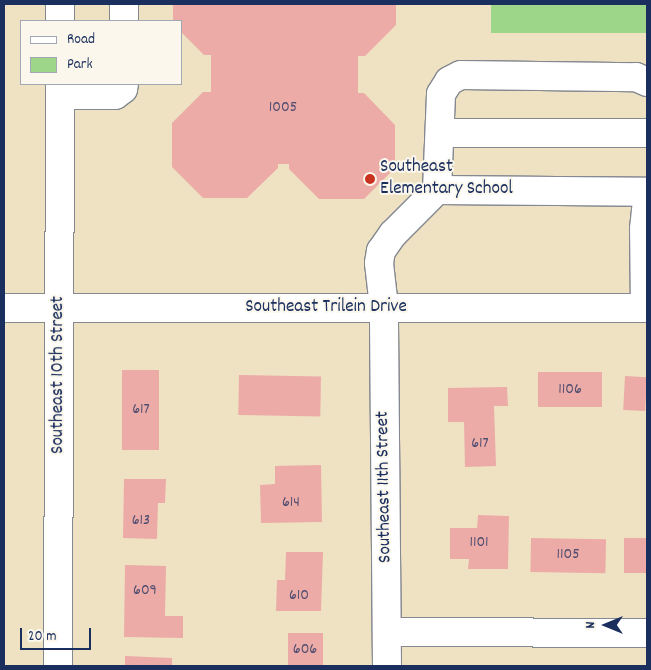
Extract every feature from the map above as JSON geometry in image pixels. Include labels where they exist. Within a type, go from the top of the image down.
[{"type":"street","points":[[60,4],[60,20]]},
{"type":"street","points":[[124,4],[124,20]]},
{"type":"street","points":[[647,82],[636,77],[461,75],[449,81],[441,94],[437,190],[647,192]]},
{"type":"street","points":[[60,90],[115,95],[123,89],[124,85]]},
{"type":"street","name":"Southeast 10th Street","points":[[58,666],[60,90]]},
{"type":"street","points":[[440,133],[647,133]]},
{"type":"street","name":"Southeast 11th Street","points":[[387,666],[384,307],[379,278],[381,251],[393,234],[437,190]]},
{"type":"street","points":[[646,308],[644,229],[647,199]]},
{"type":"street","name":"Southeast Trilein Drive","points":[[4,308],[646,308]]},
{"type":"street","points":[[387,632],[647,633]]},
{"type":"green space","points":[[491,4],[647,4],[647,33],[491,33]]},
{"type":"building","name":"Southeast Elementary School","points":[[173,4],[396,4],[396,25],[365,56],[358,56],[358,93],[364,93],[395,125],[395,168],[364,199],[319,199],[289,169],[289,164],[278,164],[278,168],[247,198],[203,198],[172,167],[172,123],[203,92],[211,92],[211,55],[204,55],[182,33],[182,20],[173,20]]},
{"type":"building","points":[[122,370],[159,370],[159,450],[122,450]]},
{"type":"building","points":[[538,372],[602,372],[602,407],[538,407]]},
{"type":"building","points":[[239,375],[321,376],[320,416],[238,415]]},
{"type":"building","points":[[625,376],[647,377],[645,411],[623,410]]},
{"type":"building","points":[[507,387],[508,406],[494,406],[496,466],[465,467],[464,422],[448,422],[448,388]]},
{"type":"building","points":[[321,465],[322,522],[261,523],[260,485],[275,484],[275,466]]},
{"type":"building","points":[[124,479],[166,479],[165,503],[158,503],[157,539],[123,538]]},
{"type":"building","points":[[478,515],[509,516],[508,569],[468,569],[469,559],[450,559],[450,528],[477,528]]},
{"type":"building","points":[[531,538],[606,539],[605,573],[530,572]]},
{"type":"building","points":[[624,538],[647,538],[647,573],[624,573]]},
{"type":"building","points":[[286,552],[323,552],[321,611],[276,611],[277,580],[285,580]]},
{"type":"building","points":[[125,565],[166,566],[165,616],[183,616],[183,638],[124,637]]},
{"type":"building","points":[[288,633],[323,633],[323,666],[288,666]]},
{"type":"building","points":[[125,656],[172,658],[172,666],[125,666]]},
{"type":"place","name":"Southeast Elementary School","points":[[370,179]]}]
